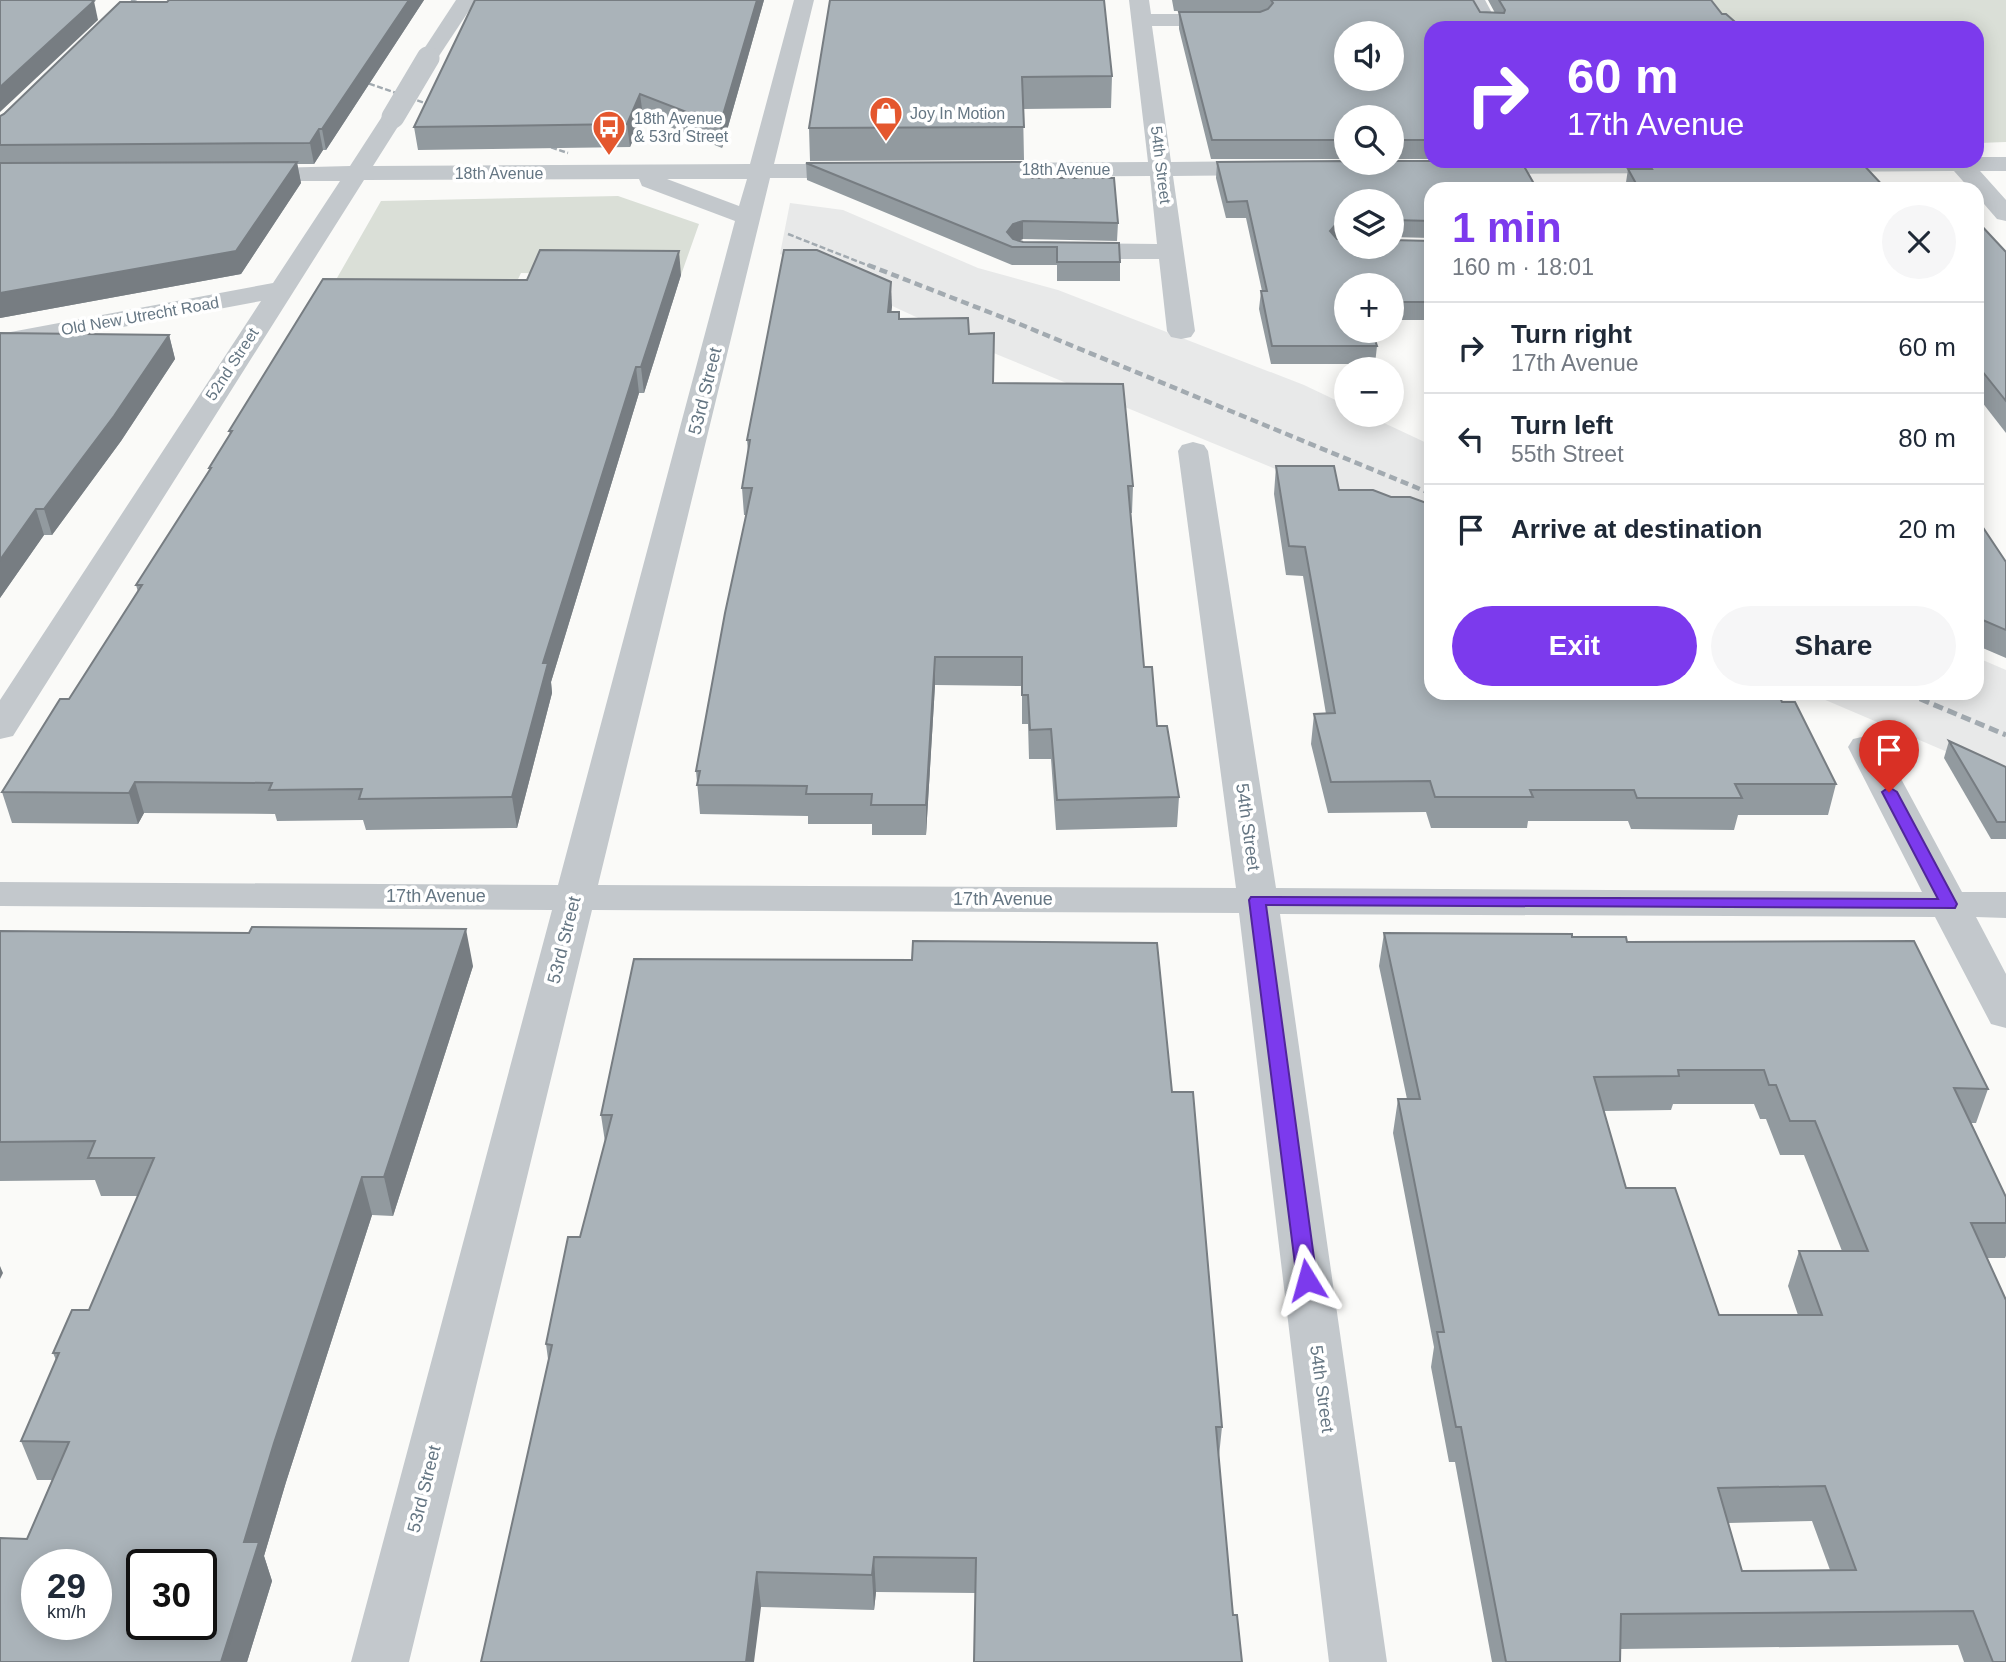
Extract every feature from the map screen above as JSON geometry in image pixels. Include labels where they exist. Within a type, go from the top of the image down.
[{"type":"street","name":"52nd Street","points":[[0,728],[466,0]]},
{"type":"street","name":"53rd Street","points":[[380,1662],[804,0]]},
{"type":"street","points":[[1475,0],[1486,21]]},
{"type":"street","points":[[1140,10],[1247,20]]},
{"type":"street","name":"54th Street","points":[[1140,10],[1181,331]]},
{"type":"street","points":[[1984,164],[2006,164]]},
{"type":"street","name":"18th Avenue","points":[[958,170],[1291,168]]},
{"type":"street","points":[[1964,168],[1977,182]]},
{"type":"street","name":"18th Avenue","points":[[220,174],[875,171]]},
{"type":"street","points":[[625,172],[750,218]]},
{"type":"street","points":[[1984,190],[2006,214]]},
{"type":"street","points":[[1048,250],[1171,252]]},
{"type":"street","name":"Old New Utrecht Road","points":[[0,342],[279,290]]},
{"type":"street","name":"54th Street","points":[[1193,451],[1257,900],[1358,1662]]},
{"type":"street","points":[[1866,747],[2006,1014]]},
{"type":"street","name":"17th Avenue","points":[[0,894],[2006,905]]},
{"type":"shaded area","points":[[1692,0],[2006,0],[2006,142],[1984,143],[1984,21],[1715,21]]},
{"type":"shaded area","points":[[618,196],[699,224],[681,275],[521,273],[508,300],[325,299],[381,201]]},
{"type":"shaded area","points":[[790,203],[843,210],[978,268],[1058,290],[1304,385],[1334,399],[1334,427],[1393,427],[1424,442],[1424,530],[996,354],[780,254]]},
{"type":"shaded area","points":[[1984,661],[2006,670],[2006,777],[1825,700],[1984,700]]},
{"type":"building","points":[[0,0],[91,0],[94,1],[0,87]]},
{"type":"building","points":[[409,0],[310,143],[0,145],[0,116],[120,2]]},
{"type":"building","points":[[475,0],[757,0],[720,125],[640,94],[627,124],[414,127]]},
{"type":"building","points":[[830,0],[1104,0],[1112,76],[1022,77],[1024,127],[809,128]]},
{"type":"building","points":[[1271,0],[1473,0],[1480,12],[1504,13],[1499,0],[1711,0],[1722,14],[1734,21],[1424,21],[1424,140],[1404,140],[1404,105],[1334,105],[1334,140],[1212,140],[1179,12],[1260,12],[1268,9],[1273,3]]},
{"type":"building","points":[[1334,161],[1334,175],[1404,175],[1404,161],[1424,161],[1424,168],[1525,168],[1533,182],[1424,182],[1424,221],[1404,220],[1404,189],[1334,189],[1334,226],[1330,231],[1334,236],[1334,259],[1404,259],[1404,240],[1424,241],[1424,302],[1404,302],[1404,273],[1334,273],[1334,343],[1376,343],[1377,346],[1272,346],[1261,291],[1267,291],[1247,201],[1227,202],[1217,162]]},
{"type":"building","points":[[297,162],[236,251],[0,293],[0,163]]},
{"type":"building","points":[[1025,162],[1026,178],[1114,178],[1118,223],[1023,221],[1013,224],[1007,232],[1013,239],[1023,242],[1119,243],[1120,262],[1057,262],[1057,247],[1012,247],[806,163]]},
{"type":"building","points":[[1866,168],[1880,182],[1635,182],[1628,169]]},
{"type":"building","points":[[1984,228],[2006,252],[2006,401],[1984,374]]},
{"type":"building","points":[[540,250],[679,251],[641,367],[636,367],[543,663],[548,663],[512,797],[359,799],[362,789],[269,790],[272,783],[135,782],[129,793],[2,792],[60,699],[69,699],[142,585],[136,585],[211,468],[232,431],[229,431],[323,279],[527,280]]},
{"type":"building","points":[[784,250],[817,250],[891,282],[888,312],[899,312],[899,319],[968,318],[969,334],[994,333],[993,383],[1123,384],[1133,486],[1128,486],[1144,667],[1152,667],[1157,726],[1167,726],[1179,797],[1057,800],[1051,729],[1030,730],[1028,695],[1022,695],[1022,657],[935,657],[926,805],[871,805],[872,794],[806,794],[807,786],[697,785],[700,771],[696,771],[725,613],[752,488],[742,488],[750,440],[747,440]]},
{"type":"building","points":[[0,333],[169,335],[114,416],[44,509],[36,509],[0,560]]},
{"type":"building","points":[[1276,466],[1334,466],[1339,490],[1373,490],[1391,497],[1410,497],[1424,502],[1424,700],[1795,702],[1836,784],[1735,784],[1742,798],[1637,798],[1634,790],[1530,790],[1533,797],[1435,797],[1430,781],[1331,782],[1314,714],[1335,713],[1305,547],[1289,546]]},
{"type":"building","points":[[1984,529],[2006,562],[2006,630],[1984,621]]},
{"type":"building","points":[[1949,741],[2006,767],[2006,822],[1997,822]]},
{"type":"building","points":[[252,927],[466,929],[384,1177],[362,1177],[244,1542],[259,1542],[221,1662],[0,1662],[0,1538],[27,1539],[69,1442],[21,1441],[59,1353],[53,1353],[72,1310],[89,1310],[154,1158],[88,1158],[95,1141],[0,1142],[0,931],[249,933]]},
{"type":"building","points":[[1384,933],[1572,934],[1572,937],[1626,937],[1627,942],[1914,941],[1988,1089],[1954,1088],[2006,1197],[2006,1223],[1971,1223],[2006,1300],[2006,1662],[1993,1662],[1973,1611],[1621,1614],[1620,1662],[1506,1662],[1461,1427],[1456,1427],[1437,1332],[1444,1332],[1398,1099],[1420,1099]],"holes":[[[1678,1070],[1764,1070],[1769,1085],[1776,1085],[1790,1121],[1815,1121],[1868,1251],[1799,1251],[1822,1315],[1719,1315],[1675,1188],[1626,1188],[1594,1077],[1679,1076]],[[1825,1486],[1856,1570],[1742,1571],[1718,1488]]]},
{"type":"building","points":[[913,941],[1157,943],[1172,1092],[1193,1092],[1222,1427],[1216,1427],[1233,1615],[1237,1615],[1242,1662],[974,1662],[976,1558],[874,1557],[872,1575],[757,1572],[746,1662],[481,1662],[552,1345],[546,1344],[568,1237],[580,1237],[612,1115],[601,1115],[634,959],[912,960]]},
{"type":"railway","points":[[131,0],[155,8]]},
{"type":"railway","points":[[353,78],[445,110]]},
{"type":"railway","points":[[535,142],[568,153]]},
{"type":"railway","points":[[788,234],[872,267]]},
{"type":"railway","points":[[868,265],[1017,323],[1424,491]]},
{"type":"railway","points":[[1923,700],[2006,735]]},
{"type":"place","name":"Joy In Motion","points":[[886,143]]},
{"type":"place","name":"18th Avenue & 53rd Street","points":[[609,157]]},
{"type":"route","points":[[1307,1280],[1257,900],[1949,904],[1889,792]]}]
